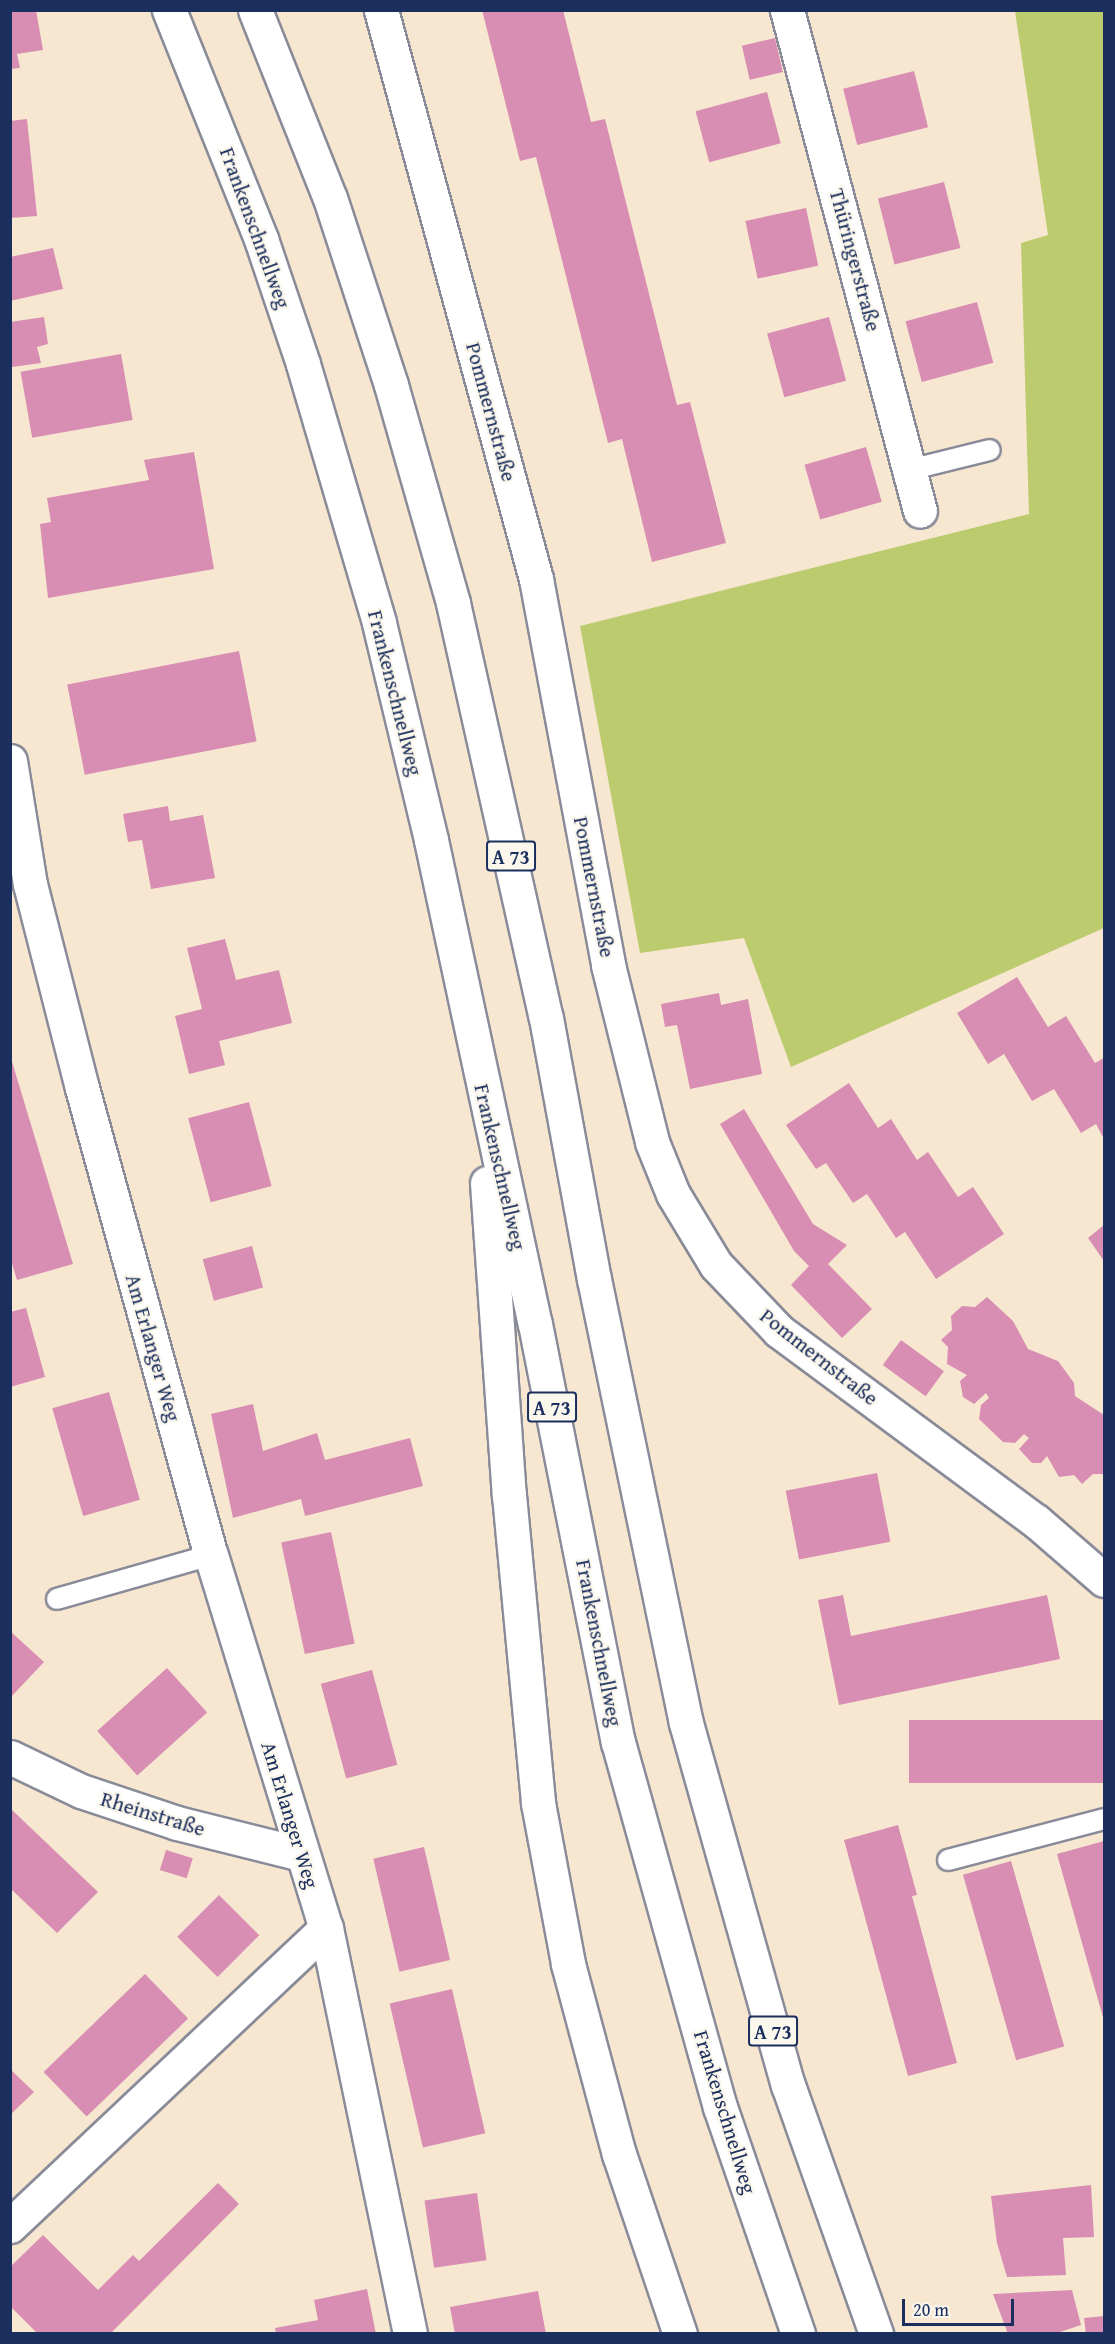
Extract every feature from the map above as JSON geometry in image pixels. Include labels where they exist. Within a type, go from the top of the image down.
[{"type":"main road","name":"Frankenschnellweg","points":[[169,10],[261,238],[353,531],[431,840],[535,1324],[618,1742],[720,2107],[798,2334]]},
{"type":"main road","name":"A 73","points":[[255,10],[330,198],[391,385],[453,603],[546,1018],[594,1279],[686,1723],[788,2085],[876,2334]]},
{"type":"main road","name":"Pommernstraße","points":[[381,10],[536,579],[608,965],[652,1142],[673,1194],[716,1265],[780,1331],[1036,1521],[1104,1580]]},
{"type":"main road","name":"Thüringerstraße","points":[[787,10],[920,511]]},
{"type":"main road","name":"Am Erlanger Weg","points":[[10,761],[33,896],[211,1554],[301,1854],[326,1928],[410,2334]]},
{"type":"main road","points":[[480,1074],[509,1495],[538,1803],[568,1964],[619,2154],[680,2334]]},
{"type":"main road","name":"Rheinstraße","points":[[10,1757],[81,1791],[166,1820],[301,1854]]},
{"type":"main road","points":[[10,2226],[326,1928]]},
{"type":"lane","points":[[909,470],[990,450]]},
{"type":"lane","points":[[57,1599],[211,1554]]},
{"type":"lane","points":[[948,1860],[1104,1819]]},
{"type":"green space","points":[[1015,11],[1104,11],[1104,928],[791,1067],[744,938],[640,953],[580,626],[1029,514],[1021,243],[1048,235]]},
{"type":"building","points":[[10,10],[36,10],[43,50],[17,54],[20,68],[10,69]]},
{"type":"building","points":[[482,10],[563,10],[591,122],[605,119],[677,405],[690,402],[726,543],[652,562],[622,439],[608,443],[536,157],[520,161]]},
{"type":"building","points":[[775,38],[783,72],[750,80],[742,46]]},
{"type":"building","points":[[914,71],[928,127],[857,145],[843,89]]},
{"type":"building","points":[[767,92],[781,143],[709,162],[696,111]]},
{"type":"building","points":[[27,119],[37,216],[10,218],[10,121]]},
{"type":"building","points":[[944,182],[960,248],[894,264],[878,198]]},
{"type":"building","points":[[806,208],[818,266],[758,279],[745,221]]},
{"type":"building","points":[[53,248],[63,289],[10,301],[10,257]]},
{"type":"building","points":[[977,302],[993,363],[922,382],[906,321]]},
{"type":"building","points":[[44,317],[48,344],[37,347],[41,363],[12,367],[10,322]]},
{"type":"building","points":[[829,317],[846,381],[784,397],[767,334]]},
{"type":"building","points":[[121,354],[133,420],[32,438],[21,372]]},
{"type":"building","points":[[866,447],[882,502],[820,519],[804,465]]},
{"type":"building","points":[[194,452],[214,569],[48,598],[40,524],[51,522],[47,498],[149,480],[144,460]]},
{"type":"building","points":[[239,651],[257,741],[85,775],[67,684]]},
{"type":"building","points":[[168,806],[170,821],[203,815],[215,878],[151,889],[142,840],[128,842],[123,814]]},
{"type":"building","points":[[225,939],[236,980],[279,970],[292,1023],[219,1041],[225,1065],[189,1074],[175,1016],[202,1009],[187,948]]},
{"type":"building","points":[[1017,977],[1048,1027],[1066,1016],[1095,1063],[1104,1058],[1104,1139],[1096,1124],[1081,1133],[1054,1089],[1032,1101],[1004,1054],[988,1064],[957,1013]]},
{"type":"building","points":[[719,993],[721,1005],[748,999],[762,1074],[690,1089],[677,1025],[665,1027],[661,1004]]},
{"type":"building","points":[[10,1055],[73,1264],[17,1280],[10,1257]]},
{"type":"building","points":[[849,1083],[878,1128],[891,1119],[917,1160],[928,1152],[958,1197],[973,1187],[1004,1234],[936,1279],[905,1232],[896,1238],[867,1194],[853,1203],[826,1163],[816,1169],[786,1125]]},
{"type":"building","points":[[249,1102],[272,1186],[211,1202],[188,1118]]},
{"type":"building","points":[[744,1109],[813,1224],[847,1245],[828,1264],[872,1309],[842,1338],[791,1285],[809,1266],[794,1251],[720,1124]]},
{"type":"building","points":[[1104,1225],[1104,1261],[1088,1238]]},
{"type":"building","points":[[252,1246],[263,1288],[214,1301],[203,1259]]},
{"type":"building","points":[[987,1297],[1013,1321],[1028,1349],[1058,1361],[1074,1383],[1075,1396],[1104,1415],[1104,1474],[1093,1474],[1082,1484],[1074,1475],[1059,1477],[1047,1456],[1041,1463],[1032,1463],[1019,1449],[1029,1438],[1024,1434],[1015,1443],[1003,1442],[979,1419],[981,1405],[989,1398],[986,1393],[974,1404],[963,1397],[960,1381],[967,1375],[947,1364],[948,1347],[941,1340],[952,1330],[951,1316],[962,1306],[975,1307]]},
{"type":"building","points":[[26,1308],[45,1377],[10,1387],[10,1312]]},
{"type":"building","points":[[901,1340],[944,1371],[926,1396],[883,1365]]},
{"type":"building","points":[[109,1392],[140,1500],[83,1516],[52,1408]]},
{"type":"building","points":[[253,1404],[263,1451],[317,1433],[325,1460],[410,1438],[423,1486],[305,1516],[301,1499],[233,1518],[211,1414]]},
{"type":"building","points":[[877,1473],[890,1542],[799,1559],[786,1491]]},
{"type":"building","points":[[331,1532],[355,1644],[305,1654],[281,1543]]},
{"type":"building","points":[[843,1595],[851,1636],[1047,1595],[1060,1659],[839,1705],[818,1600]]},
{"type":"building","points":[[10,1631],[44,1662],[10,1698]]},
{"type":"building","points":[[167,1668],[207,1713],[137,1775],[97,1731]]},
{"type":"building","points":[[372,1670],[397,1765],[346,1778],[321,1684]]},
{"type":"building","points":[[909,1720],[1104,1720],[1104,1783],[909,1783]]},
{"type":"building","points":[[10,1808],[98,1892],[57,1933],[10,1888]]},
{"type":"building","points":[[898,1825],[917,1895],[912,1896],[957,2063],[908,2076],[844,1840]]},
{"type":"building","points":[[1104,1841],[1104,2021],[1057,1854]]},
{"type":"building","points":[[424,1847],[450,1960],[399,1972],[373,1859]]},
{"type":"building","points":[[166,1850],[193,1858],[187,1878],[160,1870]]},
{"type":"building","points":[[1011,1861],[1064,2047],[1016,2060],[963,1875]]},
{"type":"building","points":[[219,1895],[259,1935],[218,1977],[177,1937]]},
{"type":"building","points":[[145,1974],[188,2019],[87,2117],[44,2072]]},
{"type":"building","points":[[452,1989],[485,2133],[423,2148],[390,2003]]},
{"type":"building","points":[[10,2069],[34,2092],[10,2115]]},
{"type":"building","points":[[218,2183],[239,2204],[110,2334],[38,2334],[10,2306],[10,2267],[43,2235],[98,2290],[133,2255],[139,2261]]},
{"type":"building","points":[[1091,2185],[1094,2237],[1063,2238],[1066,2275],[1007,2277],[997,2243],[991,2196]]},
{"type":"building","points":[[477,2193],[486,2260],[434,2268],[425,2200]]},
{"type":"building","points":[[367,2289],[376,2334],[276,2334],[275,2328],[318,2320],[314,2300]]},
{"type":"building","points":[[1072,2290],[1081,2325],[1054,2334],[1008,2334],[993,2294]]},
{"type":"building","points":[[538,2291],[546,2334],[455,2334],[450,2307]]},
{"type":"building","points":[[1104,2316],[1104,2334],[1086,2334],[1084,2318]]}]
